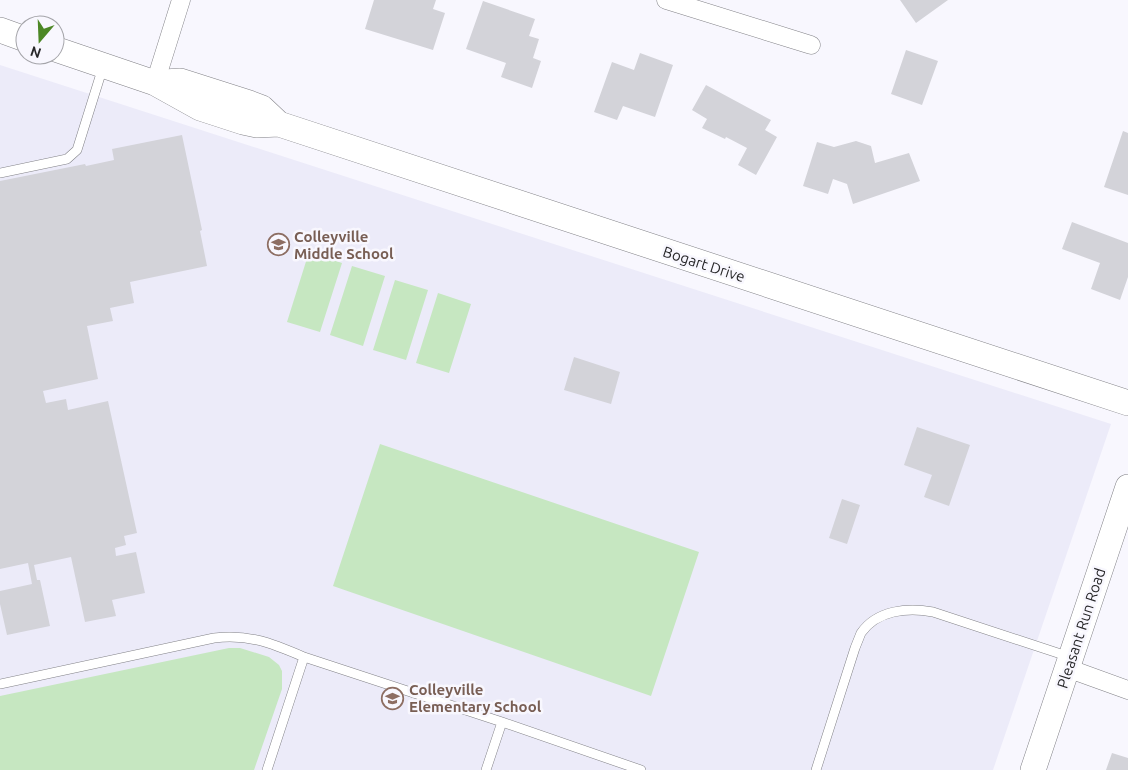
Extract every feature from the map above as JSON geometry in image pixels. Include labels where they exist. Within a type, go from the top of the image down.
[{"type":"street","points":[[155,83],[182,0]]},
{"type":"street","points":[[666,0],[811,45]]},
{"type":"street","points":[[0,30],[15,35]]},
{"type":"street","name":"Bogart Drive","points":[[65,52],[155,83],[180,81],[235,98],[262,108],[279,124],[1128,404]]},
{"type":"street","name":"Pleasant Run Road","points":[[1033,770],[1128,487]]},
{"type":"street","points":[[1069,663],[1128,690]]},
{"type":"lane","points":[[0,173],[66,160],[73,156],[77,150],[104,65]]},
{"type":"lane","points":[[816,770],[855,648],[862,633],[872,622],[887,614],[902,610],[918,609],[933,612],[1069,663]]},
{"type":"lane","points":[[0,684],[214,638],[249,637],[641,770]]},
{"type":"lane","points":[[267,770],[304,657]]},
{"type":"lane","points":[[486,770],[502,722]]},
{"type":"shaded area","name":"Colleyville Middle School","points":[[0,65],[1111,424],[993,770],[0,770]]},
{"type":"green space","points":[[309,252],[342,263],[320,332],[287,322]]},
{"type":"green space","points":[[352,266],[385,276],[363,346],[330,335]]},
{"type":"green space","points":[[395,280],[428,290],[406,360],[373,350]]},
{"type":"green space","points":[[438,293],[471,304],[449,373],[416,363]]},
{"type":"green space","points":[[380,444],[699,552],[651,696],[333,586]]},
{"type":"green space","points":[[229,648],[240,648],[269,657],[279,665],[282,671],[282,689],[254,770],[0,770],[0,696]]},
{"type":"building","points":[[374,0],[436,0],[433,9],[445,13],[433,50],[365,29]]},
{"type":"building","points":[[900,0],[948,0],[916,23]]},
{"type":"building","points":[[483,1],[535,19],[529,36],[539,39],[533,58],[541,61],[532,88],[501,77],[506,63],[466,49]]},
{"type":"building","points":[[906,50],[938,61],[922,105],[891,94]]},
{"type":"building","points":[[640,53],[673,65],[655,117],[623,106],[617,120],[594,112],[612,62],[634,70]]},
{"type":"building","points":[[706,85],[771,120],[765,130],[777,137],[756,175],[738,165],[747,148],[726,137],[725,139],[702,128],[707,119],[692,110]]},
{"type":"building","points":[[1123,131],[1128,133],[1128,195],[1104,187]]},
{"type":"building","points":[[182,135],[202,230],[200,231],[207,266],[130,282],[134,303],[110,308],[113,321],[87,326],[98,379],[43,391],[46,403],[66,399],[68,410],[108,401],[137,533],[124,536],[126,545],[115,548],[116,556],[136,552],[145,593],[112,600],[116,616],[85,622],[71,557],[34,565],[37,580],[40,580],[50,626],[7,635],[0,604],[0,591],[32,584],[28,563],[0,569],[0,181],[114,160],[112,149]]},
{"type":"building","points":[[856,141],[871,146],[875,163],[909,153],[920,181],[853,204],[847,184],[833,179],[828,194],[803,186],[817,142],[834,147]]},
{"type":"building","points":[[1072,222],[1128,243],[1128,277],[1120,300],[1091,289],[1100,263],[1062,249]]},
{"type":"building","points":[[574,357],[620,372],[611,404],[564,390]]},
{"type":"building","points":[[917,427],[970,445],[949,506],[924,497],[932,475],[904,465]]},
{"type":"building","points":[[842,499],[860,505],[847,544],[829,538]]},
{"type":"building","points":[[1112,753],[1128,758],[1128,770],[1106,770]]},
{"type":"place","name":"Colleyville Middle School","points":[[278,245]]},
{"type":"place","name":"Colleyville Elementary School","points":[[393,698]]}]
